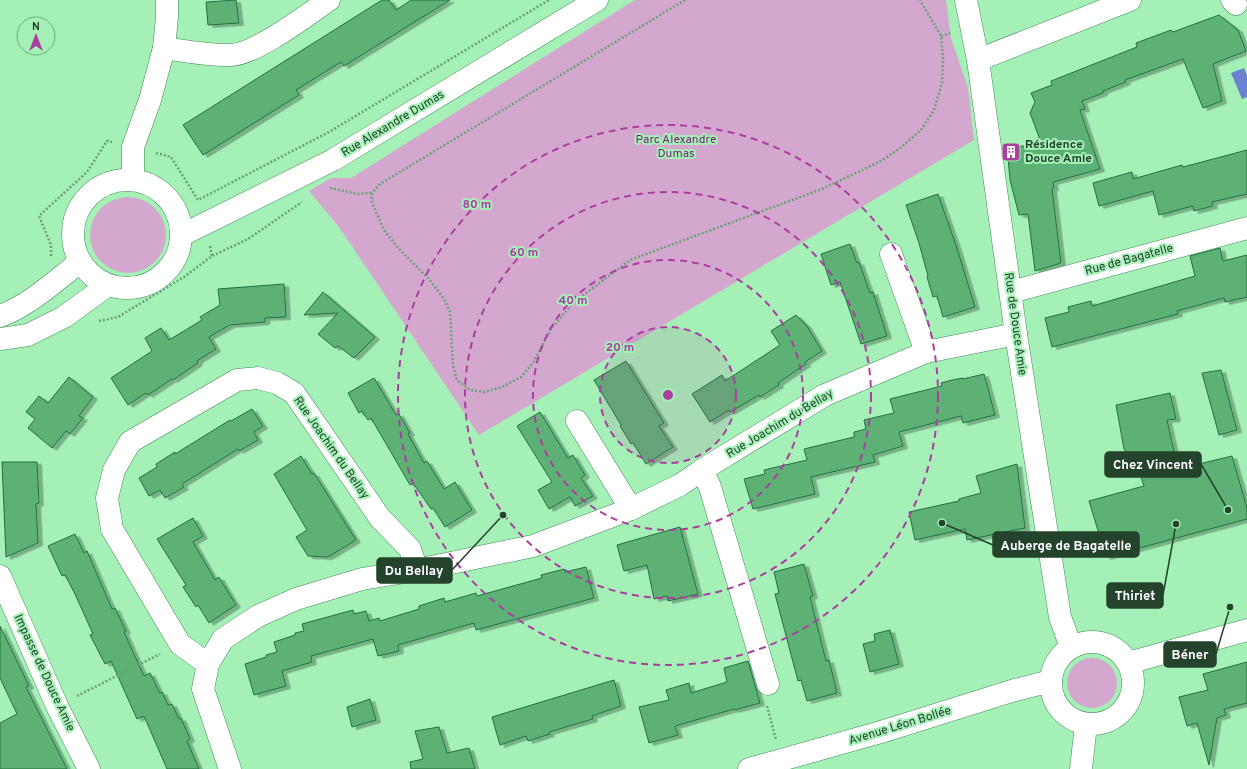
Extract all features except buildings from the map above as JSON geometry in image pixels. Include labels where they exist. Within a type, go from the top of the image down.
[{"type":"street","points":[[132,180],[133,147],[150,100],[164,48],[166,0]]},
{"type":"street","points":[[164,48],[201,54],[232,55],[258,46],[329,0]]},
{"type":"street","name":"Rue Alexandre Dumas","points":[[182,235],[213,221],[333,160],[597,0]]},
{"type":"street","name":"Rue de Douce Amie","points":[[966,0],[978,60],[1016,334],[1060,616],[1072,647]]},
{"type":"street","points":[[978,60],[1130,0]]},
{"type":"street","points":[[132,180],[154,186],[169,199],[179,216],[182,235],[179,251],[170,268],[156,281],[138,288],[126,289],[108,285],[92,276],[80,262],[74,246],[73,227],[78,210],[96,189],[113,181],[132,180]]},
{"type":"street","name":"Rue de Bagatelle","points":[[1011,292],[1247,228]]},
{"type":"street","points":[[892,254],[926,352]]},
{"type":"street","points":[[0,316],[12,312],[80,262]]},
{"type":"street","points":[[0,339],[28,335],[64,317],[108,285]]},
{"type":"street","name":"Rue Joachim du Bellay","points":[[230,769],[203,689],[208,664],[223,639],[258,616],[296,599],[362,579],[417,570],[533,546],[631,509],[680,485],[825,395],[926,352],[1016,334]]},
{"type":"street","name":"Rue Joachim du Bellay","points":[[208,664],[180,644],[112,529],[106,498],[114,470],[130,442],[237,380],[258,378],[277,383],[294,393],[380,518],[410,549],[417,570]]},
{"type":"street","points":[[577,421],[631,509]]},
{"type":"street","points":[[702,470],[710,486],[768,684]]},
{"type":"street","name":"Impasse de Douce Amie","points":[[0,576],[57,706],[89,769]]},
{"type":"street","points":[[1128,663],[1247,630]]},
{"type":"street","points":[[1095,642],[1109,645],[1121,654],[1128,663],[1132,675],[1133,687],[1130,699],[1123,710],[1114,718],[1103,723],[1086,724],[1070,718],[1061,711],[1053,696],[1051,681],[1057,660],[1072,647],[1083,643],[1095,642]]},
{"type":"street","name":"Avenue Léon Bollée","points":[[749,769],[881,732],[1015,690],[1051,681]]},
{"type":"street","points":[[1081,768],[1086,724]]},
{"type":"path","points":[[45,289],[42,276],[51,262],[51,245],[39,216],[87,172],[106,141],[171,157],[198,200],[329,132],[548,0]]},
{"type":"path","points":[[685,0],[380,184],[372,193],[372,203],[384,230],[398,248],[429,279],[444,299],[450,312],[453,366],[457,380],[470,390],[484,392],[502,387],[521,377],[533,363],[551,329],[574,302],[630,260],[822,189],[879,162],[899,149],[921,130],[934,110],[942,83],[943,57],[941,36],[920,0]]},
{"type":"path","points":[[326,188],[334,188],[358,194],[372,193]]},
{"type":"path","points":[[96,321],[118,317],[184,277],[212,256],[248,239],[303,202]]},
{"type":"path","points":[[57,706],[180,644]]},
{"type":"path","points":[[768,684],[763,690],[781,760]]},
{"type":"green space","name":"Parc Alexandre Dumas","points":[[635,0],[946,0],[951,38],[968,88],[974,140],[479,435],[339,227],[309,191],[331,178],[351,178]]},
{"type":"green space","points":[[128,197],[143,200],[155,208],[163,220],[166,235],[163,250],[155,262],[143,270],[128,273],[113,270],[101,262],[93,250],[90,235],[93,220],[101,208],[113,200]]},
{"type":"green space","points":[[1087,658],[1097,658],[1110,665],[1117,678],[1117,688],[1110,701],[1097,708],[1087,708],[1078,704],[1071,697],[1067,688],[1067,678],[1071,669],[1078,662]]},
{"type":"water","points":[[1244,68],[1247,75],[1247,97],[1242,99],[1231,73]]},
{"type":"place","name":"Résidence Douce Amie","points":[[1011,152]]},
{"type":"place","name":"Chez Vincent","points":[[1228,510]]},
{"type":"place","name":"Du Bellay","points":[[503,515]]},
{"type":"place","name":"Auberge de Bagatelle","points":[[942,523]]},
{"type":"place","name":"Thiriet","points":[[1176,524]]},
{"type":"place","name":"Béner","points":[[1230,607]]}]
